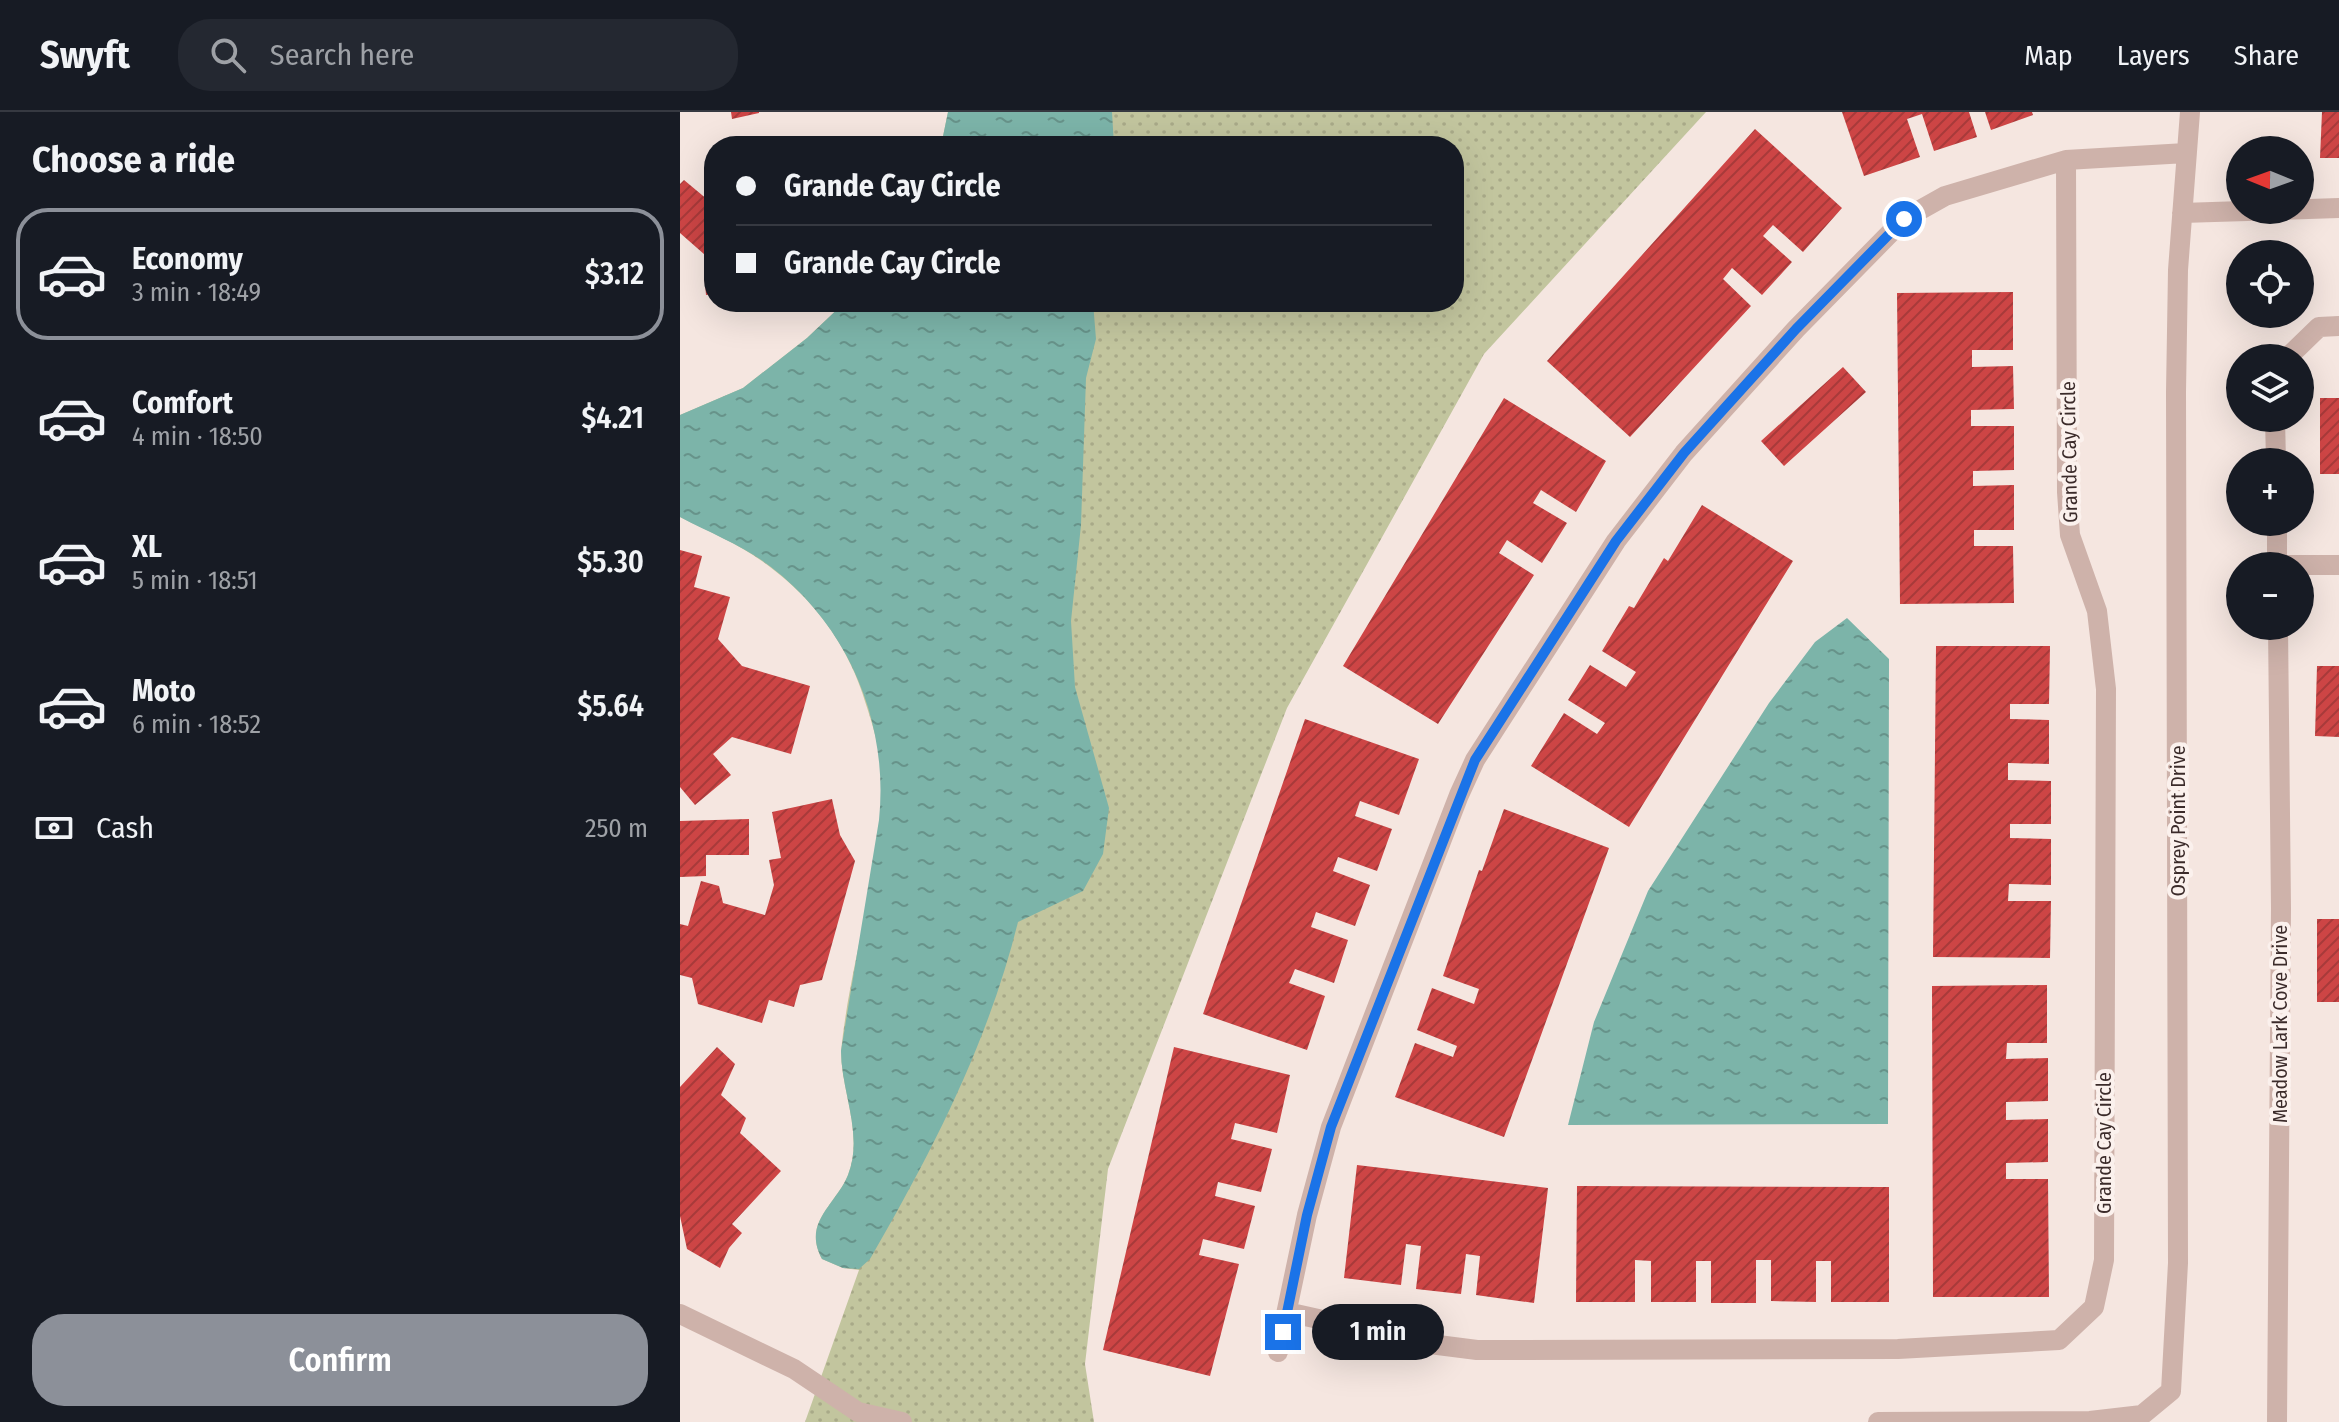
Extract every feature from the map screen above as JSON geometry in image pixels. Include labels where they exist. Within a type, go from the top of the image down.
[{"type":"street","name":"Osprey Point Drive","points":[[1878,1422],[2145,1418],[2171,1391],[2178,1263],[2176,407],[2182,213],[2190,112]]},
{"type":"street","points":[[1278,1352],[1307,1215],[1331,1127],[1459,795],[1475,760],[1616,541],[1684,453],[1796,329],[1904,219],[1945,196],[2066,160],[2186,153]]},
{"type":"street","name":"Grande Cay Circle","points":[[1287,1312],[1430,1344],[1477,1350],[1677,1351],[1898,1349],[2059,1340],[2094,1307],[2104,1260],[2106,689],[2104,647],[2097,611],[2070,535],[2067,492],[2066,160]]},
{"type":"street","points":[[2182,213],[2339,208]]},
{"type":"street","points":[[2301,344],[2319,327],[2339,326]]},
{"type":"street","points":[[2314,565],[2339,565]]},
{"type":"street","name":"Meadow Lark Cove Drive","points":[[2277,1422],[2281,908],[2278,640]]},
{"type":"street","points":[[680,1314],[794,1369],[858,1412],[902,1422]]},
{"type":"green space","points":[[948,112],[1706,112],[1484,354],[1287,708],[1108,1169],[1085,1364],[1094,1422],[805,1422],[859,1270],[843,1268],[822,1259],[816,1234],[823,1214],[843,1186],[852,1160],[853,1129],[841,1051],[876,853],[881,763],[873,727],[855,674],[837,639],[814,607],[760,559],[680,517],[680,415],[743,388],[807,338],[834,312],[1464,312],[1464,136],[943,136]]},
{"type":"water","points":[[948,112],[1112,112],[1113,136],[943,136]]},
{"type":"water","points":[[834,312],[1094,312],[1096,339],[1086,378],[1081,525],[1071,621],[1075,687],[1109,808],[1103,854],[1083,891],[1018,922],[991,1011],[956,1096],[893,1219],[870,1259],[859,1269],[843,1268],[822,1259],[816,1234],[823,1214],[848,1175],[854,1144],[841,1051],[879,820],[877,748],[870,713],[842,648],[822,618],[798,591],[750,553],[680,517],[680,415],[743,388],[807,338]]},
{"type":"water","points":[[1847,618],[1889,659],[1888,1124],[1568,1125],[1594,1022],[1648,891],[1769,703],[1815,642]]},
{"type":"building","points":[[731,112],[759,112],[759,113],[732,119]]},
{"type":"building","points":[[1842,112],[1969,112],[1977,137],[1934,151],[1922,114],[1907,119],[1920,157],[1864,176]]},
{"type":"building","points":[[1985,112],[2032,112],[2033,115],[1991,130]]},
{"type":"building","points":[[2322,112],[2339,112],[2339,158],[2320,158]]},
{"type":"building","points":[[1755,129],[1842,208],[1803,252],[1773,225],[1763,236],[1792,262],[1762,295],[1732,268],[1723,279],[1751,306],[1630,437],[1547,361]]},
{"type":"building","points":[[684,180],[704,197],[704,254],[680,233],[680,184]]},
{"type":"building","points":[[2013,292],[2013,350],[1972,350],[1972,367],[2013,366],[2014,409],[1971,410],[1971,426],[2014,426],[2014,470],[1973,471],[1973,486],[2014,485],[2014,530],[1974,530],[1974,546],[2013,546],[2014,603],[1900,604],[1897,293]]},
{"type":"building","points":[[1843,367],[1866,392],[1784,466],[1761,441]]},
{"type":"building","points":[[1504,398],[1606,461],[1576,512],[1541,490],[1533,503],[1567,523],[1542,563],[1507,540],[1499,553],[1534,575],[1438,724],[1343,666]]},
{"type":"building","points":[[2320,398],[2339,398],[2339,474],[2320,474]]},
{"type":"building","points":[[1702,505],[1793,561],[1629,827],[1531,766],[1564,713],[1597,734],[1605,723],[1568,700],[1590,665],[1626,687],[1636,672],[1602,651],[1629,606],[1634,608],[1664,558],[1668,561]]},
{"type":"building","points":[[680,550],[702,556],[694,587],[730,597],[718,639],[742,666],[810,686],[791,754],[732,737],[713,754],[731,775],[695,805],[680,787]]},
{"type":"building","points":[[1936,646],[2050,646],[2049,704],[2010,704],[2010,719],[2049,720],[2049,764],[2008,763],[2008,780],[2051,781],[2051,824],[2010,824],[2010,838],[2051,839],[2051,885],[2009,884],[2008,901],[2051,901],[2050,958],[1933,957]]},
{"type":"building","points":[[2317,666],[2339,666],[2339,737],[2315,736]]},
{"type":"building","points":[[1305,719],[1419,759],[1399,815],[1360,801],[1355,816],[1392,829],[1377,871],[1338,857],[1333,871],[1370,885],[1355,926],[1316,912],[1311,927],[1348,940],[1334,983],[1295,969],[1289,983],[1325,996],[1307,1050],[1203,1014]]},
{"type":"building","points":[[832,799],[840,835],[855,861],[822,980],[800,985],[794,1007],[769,1000],[762,1023],[698,1004],[692,978],[680,975],[680,924],[688,926],[701,881],[719,886],[723,903],[765,915],[774,885],[769,860],[781,858],[772,812]]},
{"type":"building","points":[[1504,809],[1609,848],[1504,1137],[1395,1097],[1415,1043],[1453,1057],[1457,1046],[1417,1030],[1432,988],[1474,1004],[1479,989],[1443,976],[1479,870],[1482,871]]},
{"type":"building","points":[[749,819],[749,855],[706,855],[706,876],[680,877],[680,821]]},
{"type":"building","points":[[2317,919],[2339,919],[2339,1002],[2317,1002]]},
{"type":"building","points":[[2047,985],[2047,1043],[2007,1043],[2006,1059],[2048,1058],[2048,1101],[2006,1102],[2006,1120],[2048,1119],[2048,1162],[2006,1163],[2006,1179],[2048,1179],[2049,1297],[1933,1297],[1932,986]]},
{"type":"building","points":[[717,1047],[735,1064],[721,1095],[746,1118],[740,1133],[781,1171],[732,1224],[742,1233],[729,1248],[720,1268],[687,1249],[680,1216],[680,1087]]},
{"type":"building","points":[[1174,1047],[1290,1075],[1277,1133],[1235,1123],[1231,1139],[1272,1149],[1261,1192],[1218,1182],[1215,1196],[1255,1206],[1244,1249],[1203,1239],[1199,1255],[1239,1264],[1210,1376],[1103,1350]]},
{"type":"building","points":[[1357,1165],[1548,1188],[1534,1303],[1476,1295],[1480,1256],[1466,1254],[1461,1294],[1416,1289],[1421,1246],[1406,1244],[1401,1285],[1344,1278]]},
{"type":"building","points":[[1577,1186],[1889,1187],[1889,1302],[1831,1302],[1831,1261],[1816,1261],[1816,1302],[1771,1301],[1771,1260],[1756,1260],[1756,1303],[1711,1303],[1711,1261],[1696,1261],[1696,1302],[1651,1302],[1651,1261],[1635,1260],[1635,1302],[1576,1302]]},
{"type":"route","points":[[1283,1332],[1307,1215],[1331,1127],[1475,760],[1616,541],[1684,453],[1796,329],[1904,219]]}]
